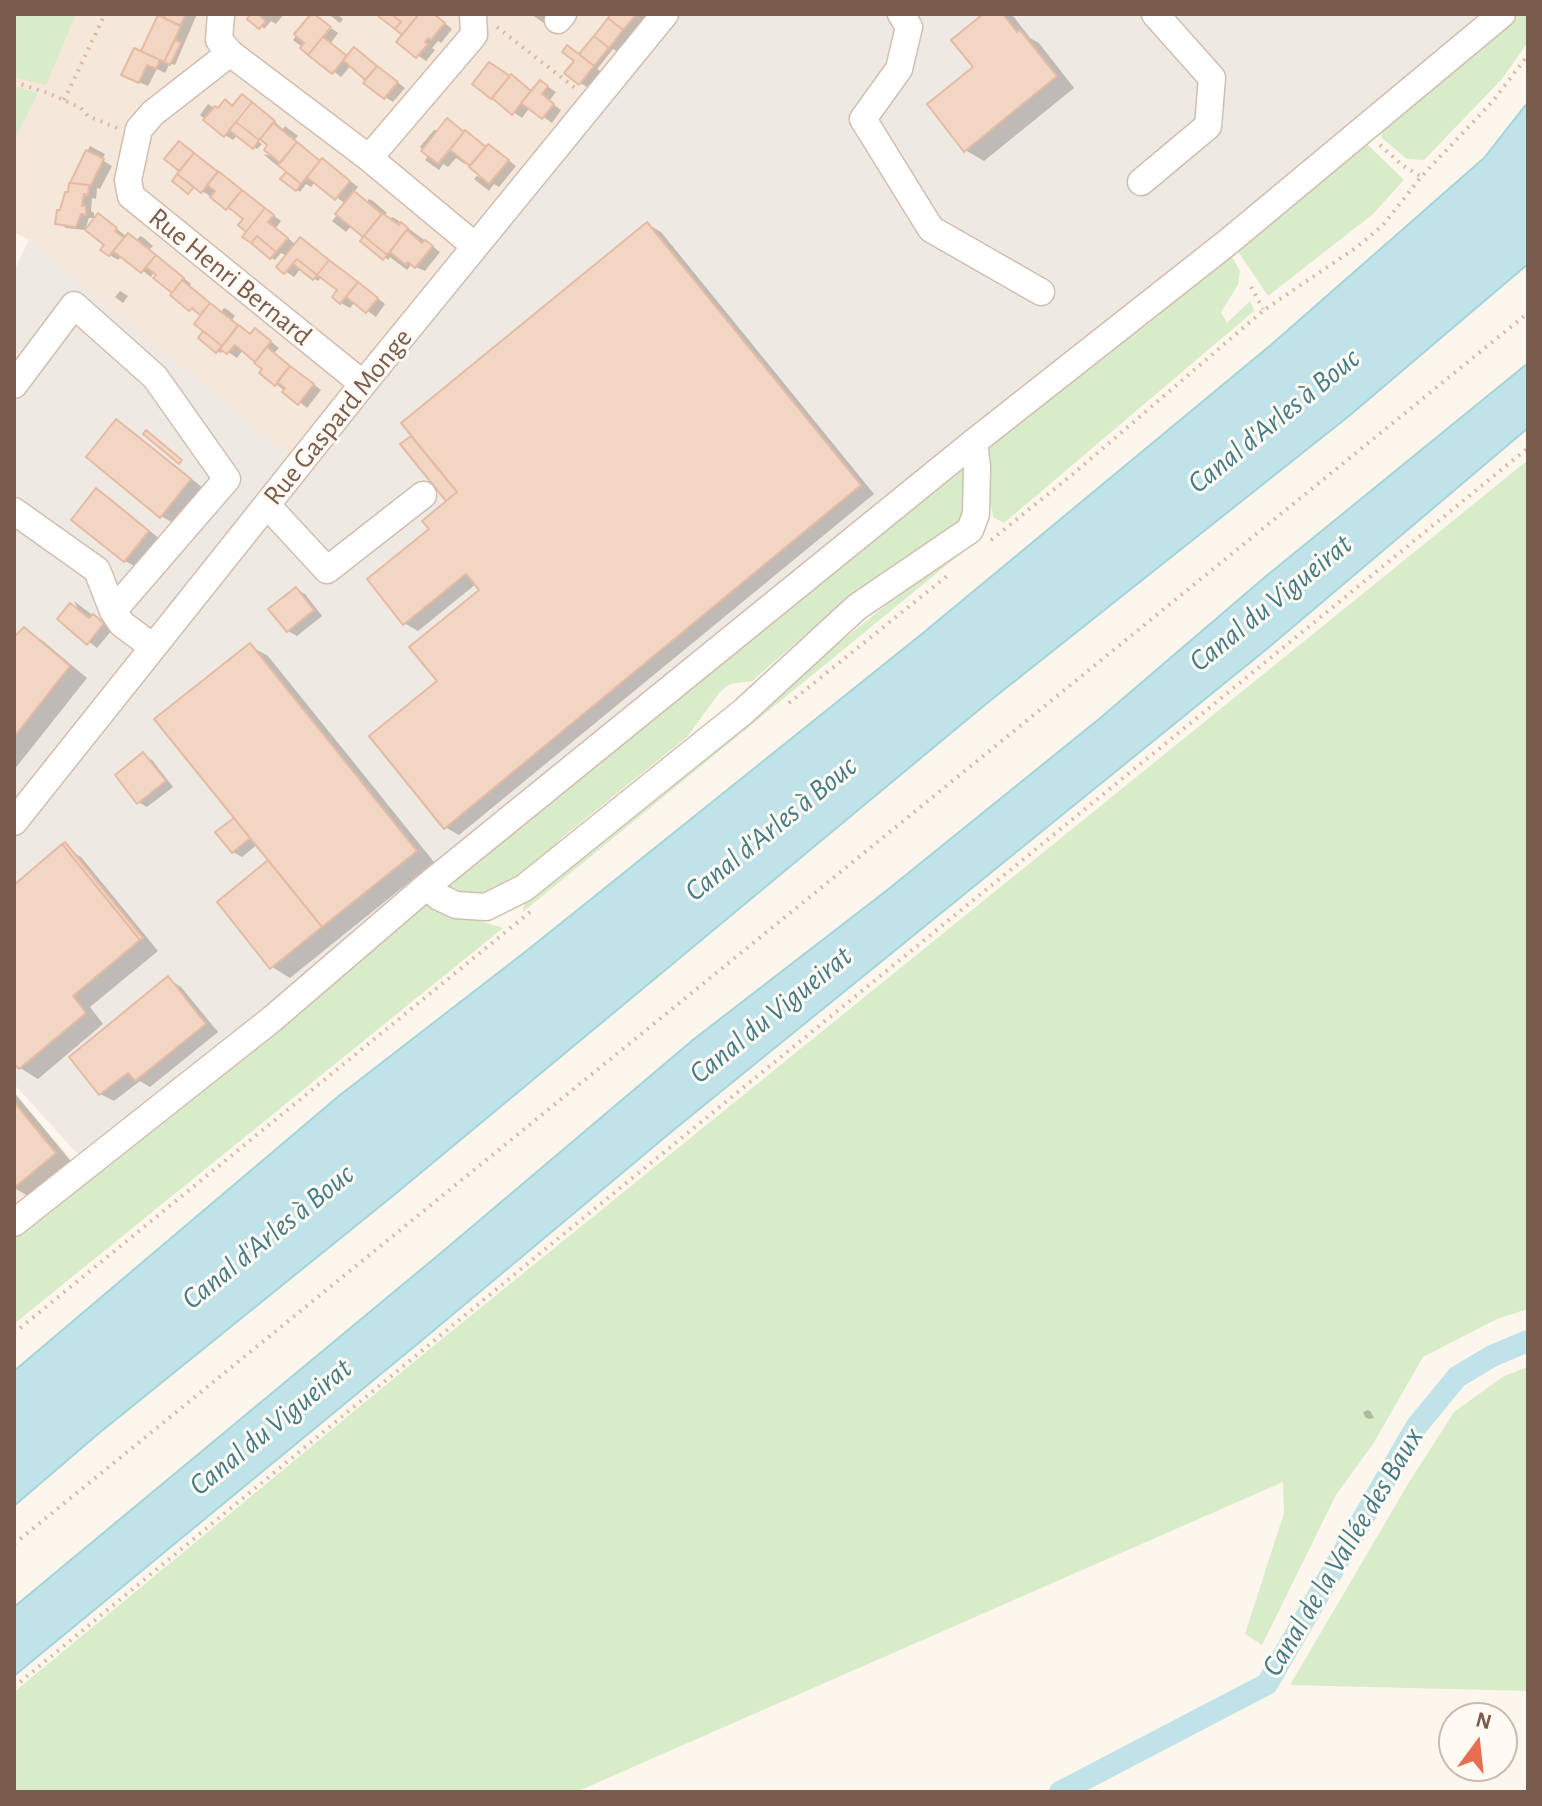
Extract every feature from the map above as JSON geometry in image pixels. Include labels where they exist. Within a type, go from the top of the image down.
[{"type":"street","points":[[221,14],[219,40],[230,53],[369,158],[475,246]]},
{"type":"street","points":[[369,158],[474,35],[473,14]]},
{"type":"street","name":"Rue Gaspard Monge","points":[[14,822],[363,384],[665,14]]},
{"type":"street","points":[[901,14],[909,27],[899,69],[863,119],[931,229],[1041,292]]},
{"type":"street","points":[[1141,182],[1208,126],[1212,78],[1155,14]]},
{"type":"street","points":[[14,1223],[272,1019],[427,886],[974,442],[1228,242],[1502,14]]},
{"type":"street","name":"Rue Henri Bernard","points":[[230,53],[153,113],[139,129],[128,180],[131,196],[363,384]]},
{"type":"street","points":[[14,385],[74,305],[155,377],[227,479],[113,611]]},
{"type":"street","points":[[427,886],[439,897],[456,905],[486,907],[524,888],[744,711],[857,607],[970,530],[976,502],[974,442]]},
{"type":"street","points":[[267,505],[327,570],[423,495]]},
{"type":"street","points":[[17,521],[97,570],[113,611],[122,624],[153,647]]},
{"type":"path","points":[[64,100],[105,14]]},
{"type":"path","points":[[473,14],[503,29],[593,102]]},
{"type":"path","points":[[14,82],[64,100],[81,108],[88,116],[138,137]]},
{"type":"path","points":[[1363,129],[1402,165],[1421,177]]},
{"type":"path","points":[[1251,287],[1264,310]]},
{"type":"path","points":[[14,1544],[1528,313]]},
{"type":"path","points":[[14,1687],[1528,448]]},
{"type":"shaded area","points":[[14,14],[651,14],[445,258],[290,457],[29,240],[14,232]]},
{"type":"shaded area","points":[[651,14],[1486,14],[1434,64],[1201,246],[81,1158],[14,1084],[14,271],[29,240],[290,456],[445,258]]},
{"type":"shaded area","points":[[14,1094],[74,1162],[14,1212]]},
{"type":"green space","points":[[14,14],[76,14],[46,85],[14,77]]},
{"type":"green space","points":[[1514,14],[1528,14],[1528,42],[1502,79],[1424,160],[1407,159],[1382,138],[1381,129]]},
{"type":"green space","points":[[14,86],[38,93],[14,140]]},
{"type":"green space","points":[[1367,144],[1404,180],[1373,214],[1268,296],[1237,250]]},
{"type":"green space","points":[[1231,255],[1240,271],[1238,285],[1221,312],[1227,323],[1250,301],[1254,311],[1004,523],[993,517],[984,464],[985,449]]},
{"type":"green space","points":[[1528,460],[1528,1309],[1497,1319],[1423,1357],[1373,1444],[1336,1495],[1262,1645],[1245,1634],[1284,1513],[1283,1482],[576,1792],[14,1792],[14,1692],[421,1356]]},
{"type":"green space","points":[[962,465],[971,478],[964,511],[941,538],[873,591],[829,614],[752,681],[730,684],[720,692],[687,737],[564,836],[517,882],[466,902],[445,886]]},
{"type":"green space","points":[[971,536],[976,541],[523,912],[525,898]]},
{"type":"green space","points":[[428,905],[503,928],[14,1324],[14,1233],[417,906]]},
{"type":"green space","points":[[1528,1367],[1528,1691],[1290,1685],[1454,1412],[1504,1376]]},
{"type":"water","name":"Canal d'Arles à Bouc","points":[[1528,102],[1528,264],[1349,416],[986,704],[14,1506],[14,1371],[340,1095],[525,952],[923,633],[1272,344],[1484,158]]},
{"type":"water","name":"Canal du Vigueirat","points":[[1528,363],[1528,428],[1268,648],[676,1128],[14,1676],[14,1607],[694,1039],[886,891],[1099,719],[1265,577]]},
{"type":"building","points":[[166,14],[186,14],[180,26],[164,18]]},
{"type":"building","points":[[251,14],[258,14],[266,21],[259,29],[247,19]]},
{"type":"building","points":[[311,14],[331,27],[308,55],[300,48],[304,43],[294,34]]},
{"type":"building","points":[[391,14],[401,22],[395,29],[378,16]]},
{"type":"building","points":[[391,14],[419,14],[402,35],[395,29],[401,22]]},
{"type":"building","points":[[419,14],[434,14],[445,23],[431,40],[428,38],[425,42],[428,44],[416,58],[396,42]]},
{"type":"building","points":[[611,14],[637,14],[623,30],[608,18]]},
{"type":"building","points":[[983,14],[1003,14],[1057,76],[964,152],[927,104],[973,67],[951,40]]},
{"type":"building","points":[[158,15],[181,26],[164,62],[141,51]]},
{"type":"building","points":[[608,18],[623,30],[609,48],[594,36]]},
{"type":"building","points":[[594,36],[609,48],[594,66],[579,54]]},
{"type":"building","points":[[323,37],[347,56],[332,74],[308,55]]},
{"type":"building","points":[[175,40],[181,43],[170,65],[164,62]]},
{"type":"building","points":[[567,45],[594,66],[579,85],[564,73],[574,61],[562,52]]},
{"type":"building","points":[[354,47],[377,66],[365,80],[343,60]]},
{"type":"building","points":[[134,48],[160,60],[156,69],[147,65],[139,83],[121,75]]},
{"type":"building","points":[[489,62],[510,76],[491,99],[472,84]]},
{"type":"building","points":[[377,66],[398,82],[384,99],[363,83]]},
{"type":"building","points":[[511,74],[531,91],[512,115],[492,98]]},
{"type":"building","points":[[540,80],[548,86],[542,94],[554,104],[542,119],[521,103]]},
{"type":"building","points":[[242,94],[252,102],[224,137],[203,120],[225,99],[232,106]]},
{"type":"building","points":[[252,102],[275,121],[259,140],[236,122]]},
{"type":"building","points":[[447,118],[464,132],[438,164],[421,151]]},
{"type":"building","points":[[236,122],[259,140],[253,149],[229,130]]},
{"type":"building","points":[[273,123],[297,142],[280,163],[264,150],[267,145],[260,139]]},
{"type":"building","points":[[465,130],[486,147],[470,166],[450,150]]},
{"type":"building","points":[[179,141],[194,153],[179,171],[164,159]]},
{"type":"building","points":[[297,142],[320,161],[301,184],[278,165]]},
{"type":"building","points":[[488,144],[509,160],[489,184],[469,167]]},
{"type":"building","points":[[86,150],[104,159],[91,185],[70,183]]},
{"type":"building","points":[[194,153],[218,172],[201,193],[177,174]]},
{"type":"building","points":[[322,158],[350,181],[335,200],[307,177]]},
{"type":"building","points":[[218,171],[242,190],[226,210],[210,197],[215,191],[207,185]]},
{"type":"building","points":[[286,172],[301,184],[296,191],[280,179]]},
{"type":"building","points":[[177,174],[194,187],[188,194],[172,181]]},
{"type":"building","points":[[69,183],[89,185],[82,206],[86,206],[86,215],[81,214],[76,227],[55,224],[57,210],[60,210],[65,192],[68,192]]},
{"type":"building","points":[[242,190],[265,208],[246,232],[238,225],[243,219],[228,207]]},
{"type":"building","points":[[354,191],[382,214],[363,237],[335,214]]},
{"type":"building","points":[[265,208],[274,215],[268,222],[288,238],[276,252],[257,236],[251,243],[242,237]]},
{"type":"building","points":[[98,213],[124,238],[109,256],[100,250],[104,245],[85,230]]},
{"type":"building","points":[[382,213],[408,228],[387,255],[364,236]]},
{"type":"building","points":[[647,222],[861,485],[444,829],[369,736],[437,681],[409,647],[479,590],[466,574],[403,625],[367,579],[429,529],[422,521],[457,492],[401,423]]},
{"type":"building","points":[[407,230],[422,243],[425,240],[433,246],[415,268],[390,252]]},
{"type":"building","points":[[128,233],[156,255],[141,273],[113,251]]},
{"type":"building","points":[[257,236],[276,252],[270,259],[251,243]]},
{"type":"building","points":[[364,236],[387,255],[383,260],[360,241]]},
{"type":"building","points":[[300,237],[329,260],[317,275],[297,259],[284,274],[276,267]]},
{"type":"building","points":[[156,255],[184,278],[172,293],[153,278],[156,275],[146,267]]},
{"type":"building","points":[[297,259],[317,275],[313,280],[293,264]]},
{"type":"building","points":[[329,260],[358,282],[340,304],[332,297],[337,290],[317,275]]},
{"type":"building","points":[[182,280],[210,303],[200,315],[192,308],[189,311],[170,295]]},
{"type":"building","points":[[358,282],[378,298],[366,313],[346,297]]},
{"type":"building","points":[[210,303],[238,325],[222,346],[194,324]]},
{"type":"building","points":[[239,325],[250,334],[255,328],[271,341],[255,362],[235,345],[227,354],[220,349]]},
{"type":"building","points":[[203,331],[222,346],[216,353],[198,338]]},
{"type":"building","points":[[267,347],[290,366],[275,386],[259,373],[262,369],[254,363]]},
{"type":"building","points":[[290,366],[314,384],[298,405],[282,392],[285,388],[277,382]]},
{"type":"building","points":[[116,419],[191,479],[160,518],[86,457]]},
{"type":"building","points":[[146,430],[182,460],[179,464],[143,434]]},
{"type":"building","points":[[411,436],[457,492],[446,501],[400,444]]},
{"type":"building","points":[[96,488],[149,531],[124,562],[71,520]]},
{"type":"building","points":[[296,587],[314,610],[287,632],[268,609]]},
{"type":"building","points":[[70,603],[89,618],[93,614],[104,623],[87,645],[57,619]]},
{"type":"building","points":[[24,627],[70,666],[14,737],[14,637]]},
{"type":"building","points":[[250,643],[417,851],[322,927],[154,719]]},
{"type":"building","points":[[143,752],[166,781],[137,804],[115,775]]},
{"type":"building","points":[[234,818],[250,838],[232,853],[215,832]]},
{"type":"building","points":[[65,842],[143,938],[140,940],[62,844]]},
{"type":"building","points":[[62,844],[140,940],[73,996],[86,1013],[19,1069],[14,1064],[14,885]]},
{"type":"building","points":[[268,860],[322,927],[270,969],[217,902]]},
{"type":"building","points":[[168,976],[206,1024],[135,1081],[128,1073],[99,1095],[69,1057]]},
{"type":"building","points":[[14,1102],[56,1153],[14,1188]]},
{"type":"waterway","name":"Canal de la Vallée des Baux","points":[[1060,1792],[1267,1684],[1416,1427],[1457,1377],[1492,1356],[1528,1341]]}]
